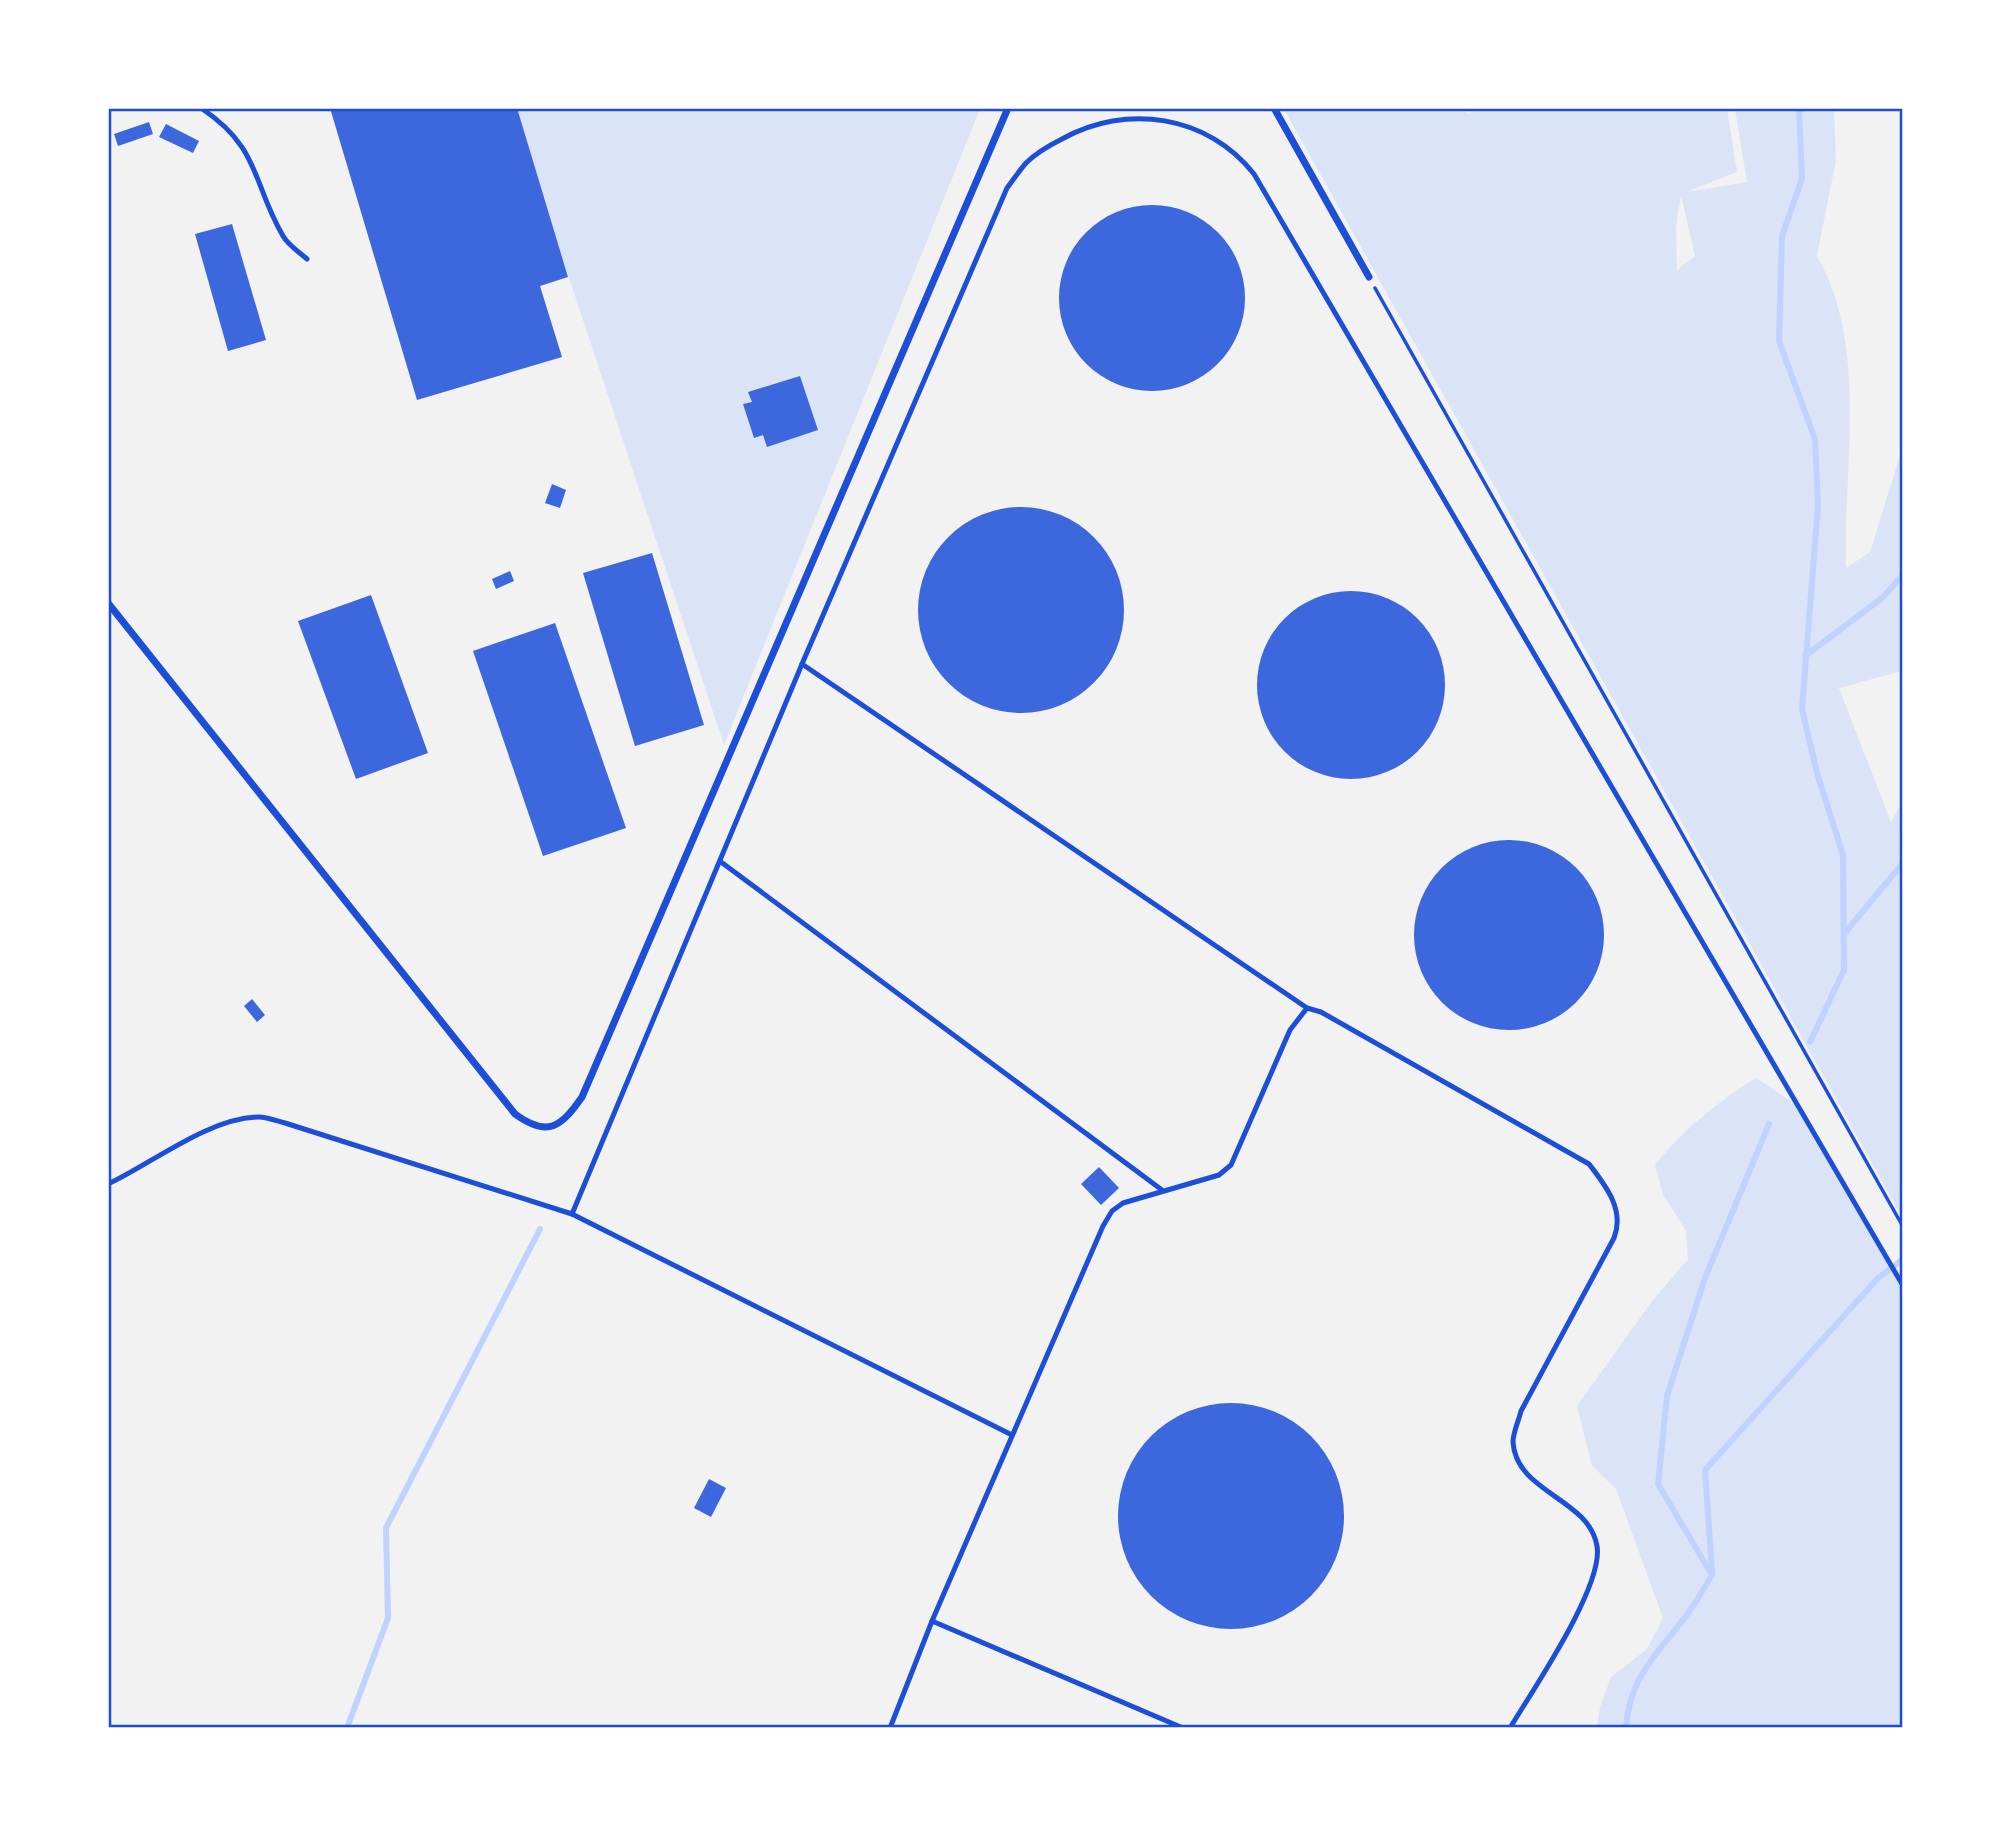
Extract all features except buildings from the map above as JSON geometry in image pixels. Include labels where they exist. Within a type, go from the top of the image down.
[{"type":"street","points":[[108,603],[515,1114],[529,1124],[551,1128],[566,1120],[582,1097],[1007,108]]},
{"type":"street","points":[[1274,108],[1369,277]]},
{"type":"lane","points":[[201,108],[224,124],[251,158],[284,238],[307,259]]},
{"type":"lane","points":[[572,1214],[802,664],[1007,188],[1028,161],[1082,127],[1117,118],[1153,118],[1178,123],[1225,144],[1254,174],[1902,1284]]},
{"type":"lane","points":[[802,664],[1307,1008],[1321,1012],[1589,1164],[1608,1188],[1617,1213],[1618,1227],[1614,1238],[1521,1411],[1513,1440],[1518,1463],[1534,1482],[1564,1503],[1587,1525],[1597,1546],[1594,1572],[1584,1600],[1510,1727]]},
{"type":"lane","points":[[721,862],[1162,1190]]},
{"type":"lane","points":[[890,1727],[932,1621],[1102,1226],[1112,1211],[1123,1203],[1219,1175],[1231,1165],[1290,1030],[1307,1008]]},
{"type":"lane","points":[[108,1184],[188,1139],[225,1124],[259,1117],[285,1123],[572,1214],[1012,1435]]},
{"type":"lane","points":[[932,1621],[1182,1727]]},
{"type":"path","points":[[1369,277],[1902,1226]]},
{"type":"shaded area","points":[[1455,108],[1470,114],[1473,108],[1727,109],[1737,172],[1686,192],[1747,182],[1735,109],[1834,109],[1836,160],[1817,256],[1833,291],[1843,328],[1848,368],[1850,408],[1846,568],[1870,552],[1902,449],[1902,671],[1839,688],[1891,822],[1902,802],[1902,1217],[1284,109]],"holes":[[[1681,195],[1695,256],[1677,270],[1676,228]]]},
{"type":"shaded area","points":[[513,109],[980,109],[724,745]]},
{"type":"shaded area","points":[[1756,1078],[1804,1110],[1902,1284],[1902,1727],[1597,1727],[1600,1707],[1611,1677],[1647,1649],[1663,1618],[1616,1489],[1592,1466],[1577,1406],[1652,1301],[1688,1259],[1686,1231],[1663,1195],[1655,1165],[1701,1117]]},
{"type":"waterway","points":[[1799,108],[1802,179],[1782,236],[1779,341],[1815,439],[1818,505],[1802,709],[1817,773],[1843,855],[1844,970],[1810,1042]]},
{"type":"waterway","points":[[1805,656],[1882,598],[1902,576]]},
{"type":"waterway","points":[[1844,934],[1902,864]]},
{"type":"waterway","points":[[1626,1728],[1628,1709],[1640,1679],[1712,1575],[1658,1484],[1667,1396],[1705,1278],[1769,1124]]},
{"type":"waterway","points":[[347,1728],[388,1618],[386,1528],[540,1229]]},
{"type":"waterway","points":[[1712,1571],[1705,1470],[1878,1278],[1902,1260]]}]
